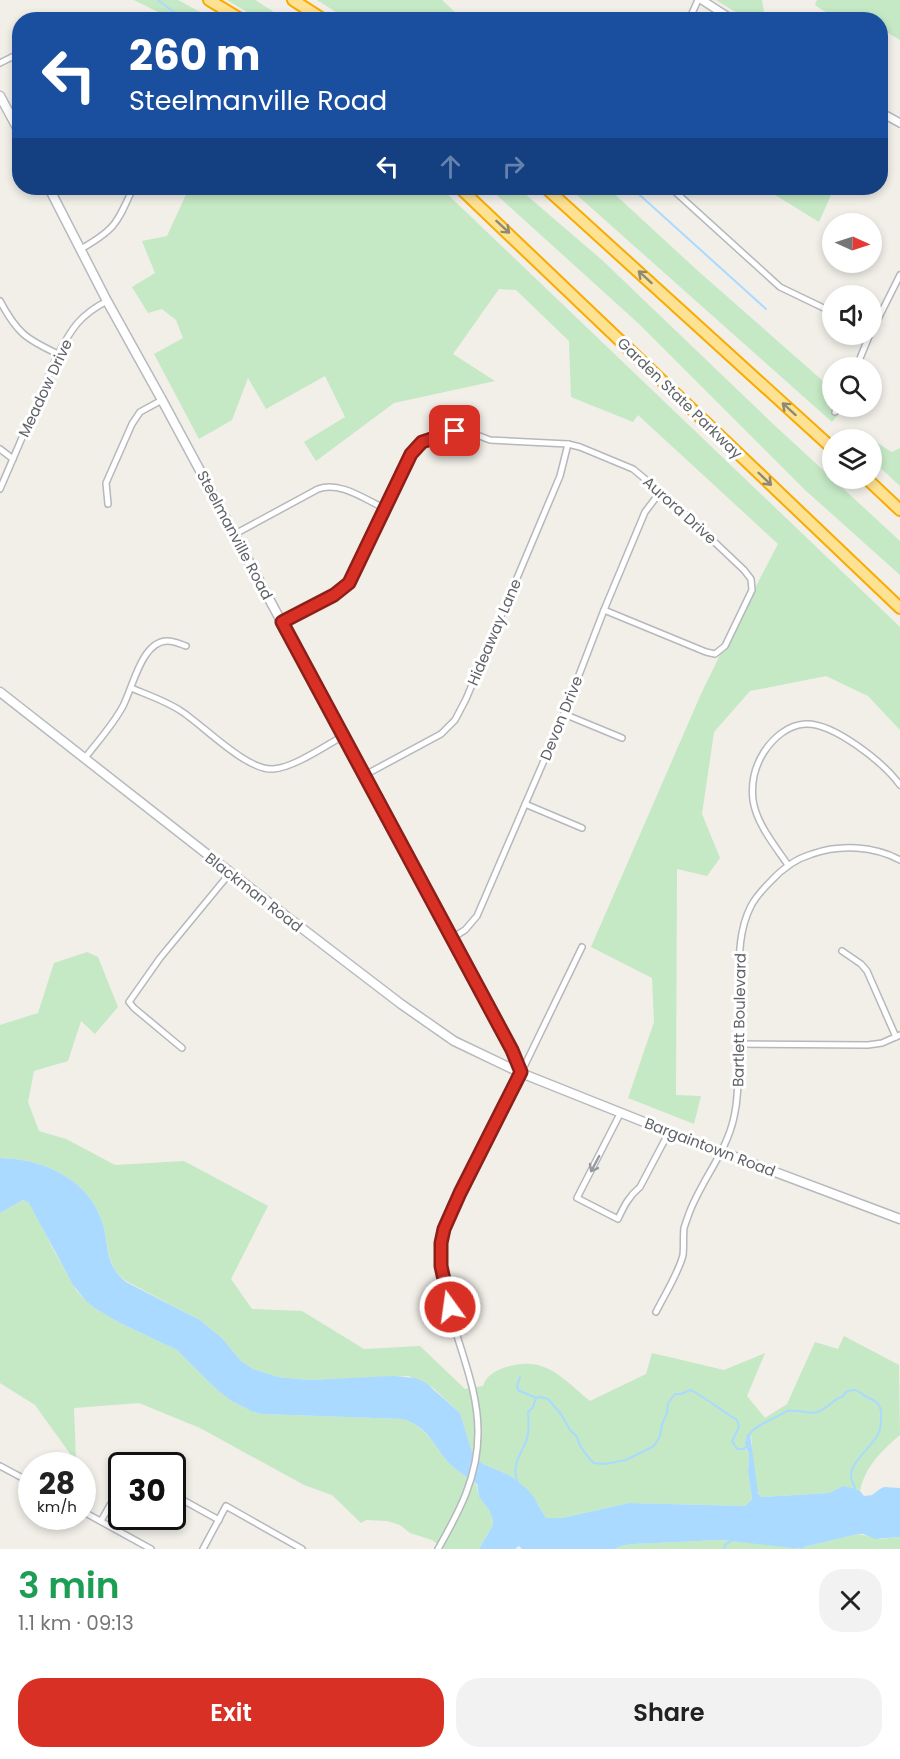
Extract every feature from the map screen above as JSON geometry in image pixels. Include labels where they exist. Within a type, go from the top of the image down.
[{"type":"highway","points":[[209,0],[229,12]]},
{"type":"highway","points":[[293,0],[312,12]]},
{"type":"highway","name":"Garden State Parkway","points":[[467,195],[900,608]]},
{"type":"highway","points":[[554,195],[822,439]]},
{"type":"highway","points":[[878,489],[900,510]]},
{"type":"main road","points":[[0,96],[12,118]]},
{"type":"main road","name":"Steelmanville Road","points":[[53,195],[107,301],[512,1050],[521,1072]]},
{"type":"main road","name":"Blackman Road","points":[[0,692],[230,873],[435,1029],[467,1048],[521,1072]]},
{"type":"main road","name":"Bargaintown Road","points":[[521,1072],[669,1132],[900,1219]]},
{"type":"street","points":[[700,0],[720,12]]},
{"type":"street","points":[[81,249],[102,237],[112,228],[119,219],[130,195]]},
{"type":"street","points":[[681,195],[780,287],[822,307]]},
{"type":"street","points":[[882,310],[900,275]]},
{"type":"street","points":[[0,301],[11,321],[26,337],[58,354]]},
{"type":"street","name":"Meadow Drive","points":[[0,489],[58,354],[76,324],[85,314],[107,301]]},
{"type":"street","points":[[108,504],[106,483],[134,419],[140,412],[162,400]]},
{"type":"street","name":"Aurora Drive","points":[[282,622],[334,595],[349,583],[411,454],[422,442],[455,431],[469,432],[490,440],[568,444],[633,469],[661,491],[744,570],[752,581],[750,593],[724,647],[715,654],[604,610]]},
{"type":"street","name":"Hideaway Lane","points":[[364,774],[441,734],[455,720],[466,699],[560,476],[568,444]]},
{"type":"street","points":[[0,449],[13,459]]},
{"type":"street","points":[[235,534],[318,489],[326,487],[341,488],[384,508]]},
{"type":"street","name":"Devon Drive","points":[[452,938],[465,930],[477,916],[564,714],[645,512],[661,491]]},
{"type":"street","points":[[85,758],[119,713],[142,662],[153,647],[168,640],[186,646]]},
{"type":"street","points":[[131,688],[180,710],[246,761],[264,769],[273,770],[290,765],[344,736]]},
{"type":"street","points":[[564,714],[622,738]]},
{"type":"street","points":[[788,865],[761,823],[753,800],[754,773],[760,758],[770,743],[780,734],[805,724],[838,733],[865,751],[894,776],[900,785]]},
{"type":"street","points":[[525,804],[582,828]]},
{"type":"street","name":"Bartlett Boulevard","points":[[656,1312],[680,1264],[683,1254],[684,1228],[690,1210],[722,1152],[735,1114],[738,1096],[739,954],[745,921],[751,906],[761,891],[788,865],[820,851],[836,848],[865,849],[899,857]]},
{"type":"street","points":[[182,1048],[129,1002],[160,958],[230,873]]},
{"type":"street","points":[[438,1549],[467,1494],[474,1471],[478,1436],[473,1390],[441,1273],[441,1243],[444,1229],[451,1210],[582,947]]},
{"type":"street","points":[[739,1044],[868,1045],[882,1043],[898,1036],[867,972],[861,964],[842,951]]},
{"type":"street","points":[[621,1112],[577,1198],[618,1219],[626,1201],[640,1187],[669,1132]]},
{"type":"street","points":[[0,1466],[18,1476]]},
{"type":"street","points":[[186,1502],[219,1520]]},
{"type":"street","points":[[203,1549],[226,1506],[302,1549]]},
{"type":"street","points":[[100,1521],[108,1508]]},
{"type":"street","points":[[96,1519],[151,1549]]},
{"type":"street","points":[[287,1549],[291,1543]]},
{"type":"green space","points":[[134,0],[178,0],[200,12],[158,12]]},
{"type":"green space","points":[[227,0],[255,0],[274,12],[247,12]]},
{"type":"green space","points":[[317,0],[442,0],[455,12],[336,12]]},
{"type":"green space","points":[[716,0],[762,0],[764,12],[736,12]]},
{"type":"green space","points":[[817,0],[900,0],[900,40],[888,33],[888,12],[826,12],[815,5]]},
{"type":"green space","points":[[186,195],[448,195],[900,627],[900,730],[868,696],[826,676],[750,691],[714,732],[702,814],[720,858],[707,876],[677,869],[676,1095],[701,1096],[694,1124],[628,1098],[654,1022],[652,978],[591,947],[701,694],[778,544],[638,415],[633,422],[571,397],[569,341],[516,290],[499,289],[453,354],[495,381],[394,403],[316,461],[304,442],[345,417],[325,376],[266,409],[248,378],[232,420],[199,439],[154,354],[183,338],[176,320],[162,309],[148,313],[132,287],[155,273],[142,241],[167,236]]},
{"type":"green space","points":[[497,195],[526,195],[602,260],[822,469],[822,489],[844,489],[900,541],[900,575],[804,489],[638,323]]},
{"type":"green space","points":[[577,195],[616,195],[822,380],[822,413]]},
{"type":"green space","points":[[775,195],[831,195],[819,222]]},
{"type":"green space","points":[[826,417],[836,417],[832,422]]},
{"type":"green space","points":[[882,446],[892,452],[900,448],[900,486],[882,469]]},
{"type":"green space","points":[[87,952],[98,957],[118,1007],[95,1034],[81,1021],[68,1061],[34,1071],[28,1102],[39,1131],[66,1139],[115,1165],[184,1161],[268,1206],[231,1279],[252,1309],[302,1311],[364,1349],[420,1346],[465,1389],[483,1386],[488,1377],[503,1368],[517,1364],[530,1364],[541,1366],[561,1376],[590,1401],[646,1374],[652,1353],[724,1370],[765,1353],[747,1396],[765,1418],[787,1404],[815,1342],[838,1349],[844,1336],[899,1365],[900,1435],[875,1460],[862,1482],[860,1491],[843,1486],[829,1493],[761,1497],[754,1476],[751,1435],[745,1446],[749,1455],[748,1472],[752,1499],[745,1506],[629,1503],[562,1518],[546,1518],[538,1504],[509,1475],[483,1464],[473,1455],[460,1413],[433,1388],[409,1376],[308,1380],[278,1377],[253,1369],[241,1361],[222,1338],[200,1320],[120,1276],[112,1264],[98,1211],[78,1185],[50,1168],[17,1159],[0,1158],[0,1025],[38,1013],[54,963]]},
{"type":"green space","points":[[23,1200],[30,1203],[76,1290],[86,1301],[118,1322],[177,1350],[215,1388],[230,1400],[253,1412],[403,1419],[420,1428],[450,1464],[476,1484],[479,1497],[489,1510],[493,1525],[479,1549],[444,1549],[432,1540],[410,1533],[400,1525],[387,1521],[366,1520],[361,1523],[332,1495],[304,1485],[200,1428],[139,1403],[74,1408],[76,1452],[69,1452],[35,1405],[0,1383],[0,1213]]},
{"type":"green space","points":[[858,1534],[880,1539],[900,1537],[900,1549],[803,1549],[804,1547]]},
{"type":"green space","points":[[721,1540],[797,1549],[615,1549],[634,1544]]},
{"type":"water","points":[[0,1158],[17,1159],[50,1168],[78,1185],[98,1211],[104,1228],[109,1257],[120,1276],[126,1282],[200,1320],[222,1338],[241,1361],[253,1369],[278,1377],[308,1380],[394,1376],[415,1378],[426,1383],[460,1413],[473,1455],[483,1464],[509,1475],[527,1489],[546,1518],[562,1518],[629,1503],[745,1506],[752,1499],[748,1472],[749,1455],[745,1444],[747,1434],[750,1434],[758,1493],[761,1497],[829,1493],[843,1486],[860,1491],[864,1496],[872,1495],[884,1487],[900,1488],[900,1537],[875,1539],[858,1534],[803,1549],[721,1540],[634,1544],[615,1549],[522,1549],[519,1546],[515,1549],[479,1549],[493,1521],[489,1510],[479,1497],[477,1484],[450,1464],[420,1428],[403,1419],[262,1414],[230,1400],[177,1350],[118,1322],[86,1301],[73,1285],[29,1203],[23,1200],[0,1213]]},
{"type":"waterway","points":[[158,0],[174,12]]},
{"type":"waterway","points":[[640,195],[766,309]]},
{"type":"waterway","points":[[520,1377],[518,1390],[536,1398],[548,1399],[561,1414],[577,1437],[580,1446],[594,1463],[605,1464],[626,1460],[654,1446],[660,1436],[668,1403],[675,1394],[691,1390],[737,1420],[739,1427],[732,1441],[737,1449],[744,1449],[747,1446]]},
{"type":"waterway","points":[[749,1435],[760,1425],[787,1411],[811,1413],[820,1411],[846,1392],[858,1391],[878,1404],[881,1410],[881,1422],[876,1437],[852,1470],[851,1478],[855,1489]]},
{"type":"waterway","points":[[518,1483],[516,1467],[527,1439],[528,1412],[533,1407],[536,1398]]},
{"type":"waterway","points":[[724,1549],[725,1545],[731,1541]]},
{"type":"route","points":[[450,1307],[441,1273],[440,1258],[446,1221],[521,1072],[512,1050],[282,622],[334,595],[349,583],[411,454],[422,442],[455,431]]}]
